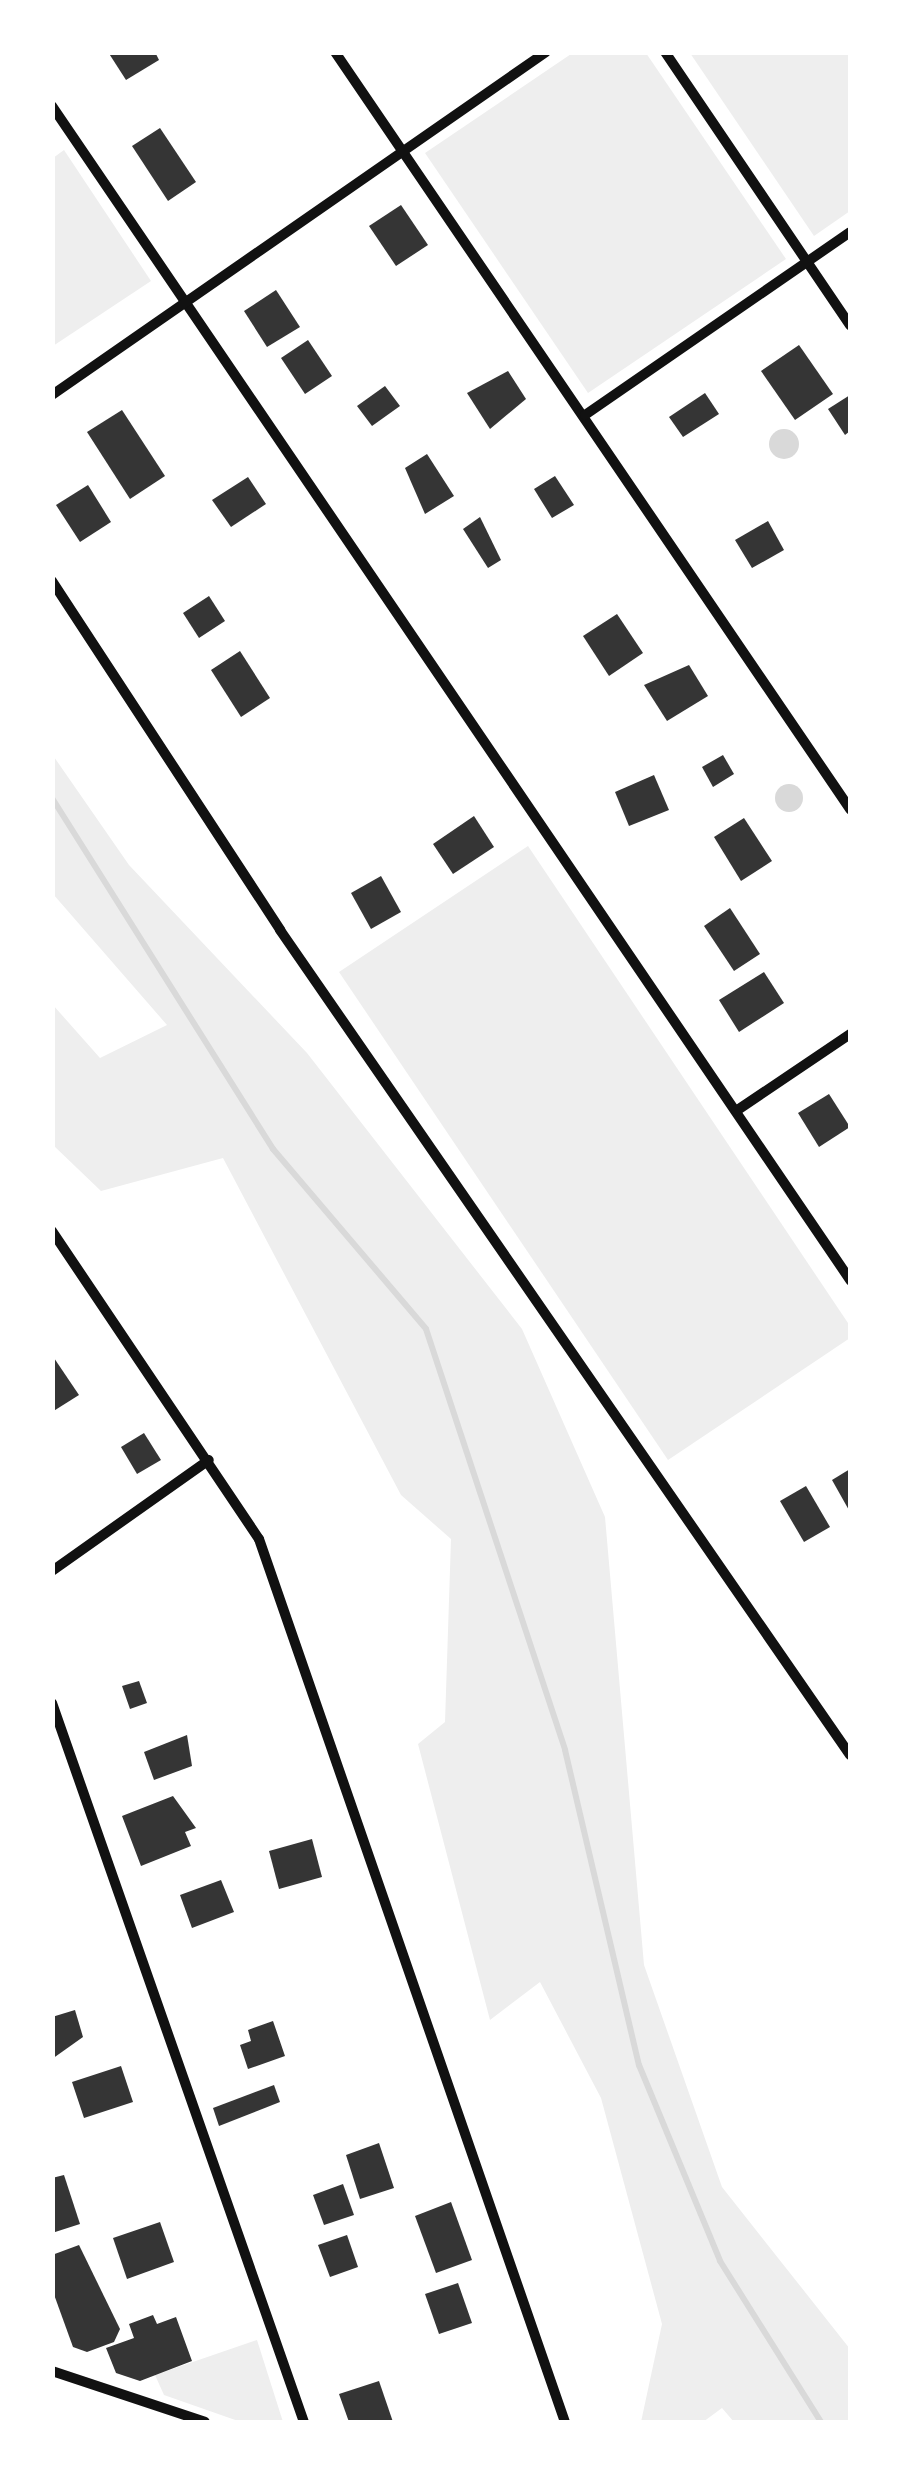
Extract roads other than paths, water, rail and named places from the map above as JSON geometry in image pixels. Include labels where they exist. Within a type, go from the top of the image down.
[{"type":"street","points":[[335,52],[850,809]]},
{"type":"street","points":[[52,395],[184,299],[546,52]]},
{"type":"street","points":[[665,52],[850,325]]},
{"type":"street","points":[[52,106],[850,1280]]},
{"type":"street","points":[[585,415],[850,232]]},
{"type":"street","points":[[52,581],[291,946],[850,1755]]},
{"type":"street","points":[[736,1111],[850,1034]]},
{"type":"street","points":[[52,1231],[259,1538],[565,2422]]},
{"type":"street","points":[[52,1571],[208,1460]]},
{"type":"street","points":[[52,1704],[304,2422]]},
{"type":"street","points":[[52,2372],[205,2422]]},
{"type":"waterway","points":[[52,798],[273,1149],[426,1329],[565,1750],[639,2065],[720,2261],[821,2422]]}]
